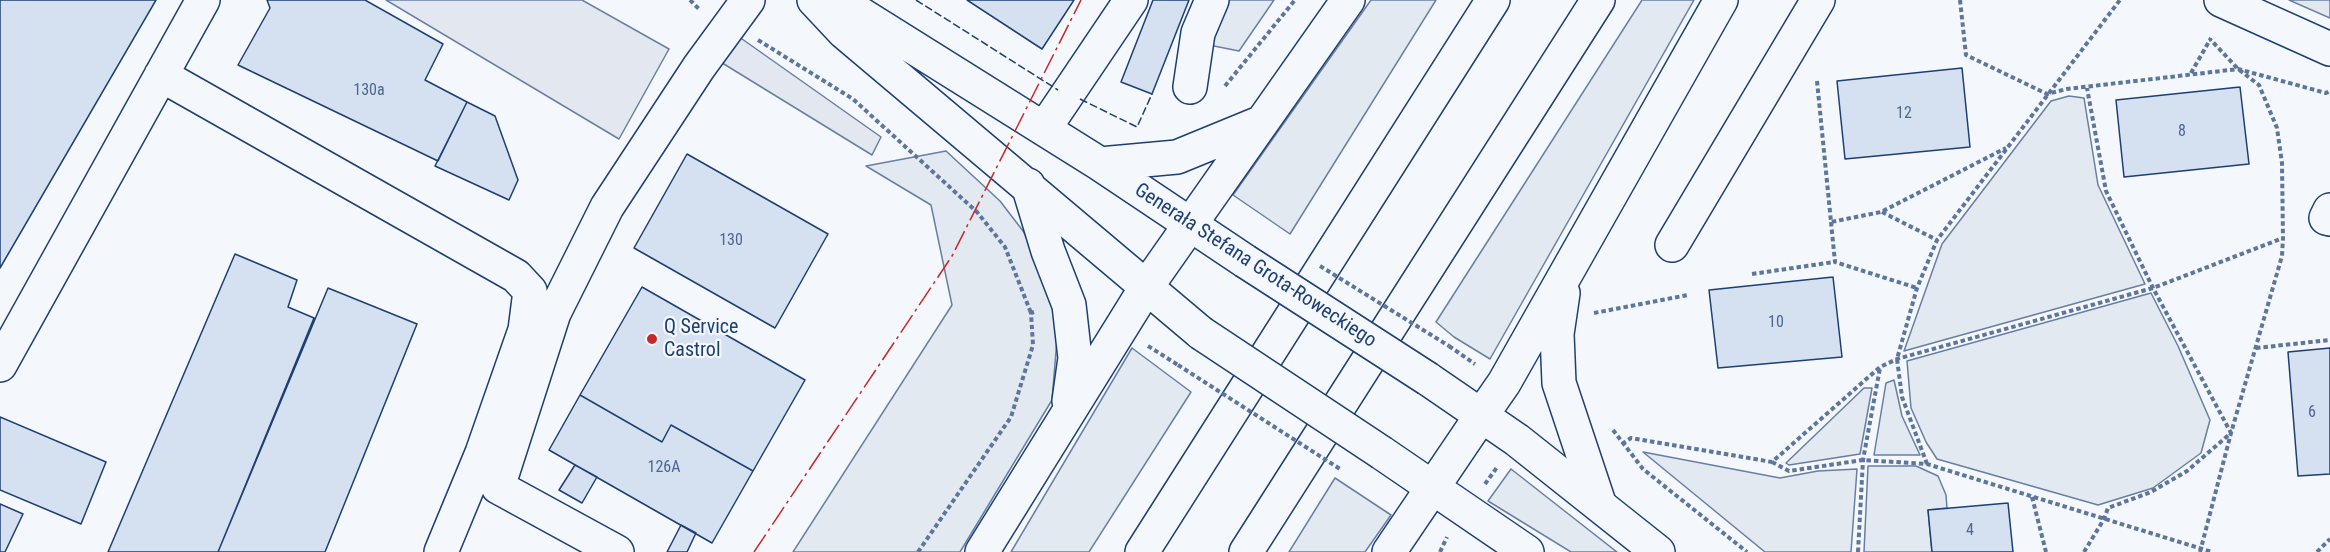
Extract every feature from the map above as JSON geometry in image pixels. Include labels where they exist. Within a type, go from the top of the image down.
[{"type":"main road","points":[[0,366],[203,0]]},
{"type":"main road","points":[[814,0],[844,32],[1202,333],[1527,552]]},
{"type":"main road","name":"Generała Stefana Grota-Roweckiego","points":[[838,0],[1100,164],[1428,379],[1517,440],[1658,552]]},
{"type":"main road","points":[[1044,129],[1131,0]]},
{"type":"main road","points":[[1190,87],[1198,33],[1212,0]]},
{"type":"main road","points":[[982,552],[1147,286],[1348,0]]},
{"type":"main road","points":[[1142,552],[1493,0]]},
{"type":"main road","points":[[1246,552],[1598,0]]},
{"type":"main road","points":[[1389,552],[1504,383],[1721,0]]},
{"type":"main road","points":[[1672,245],[1818,0]]},
{"type":"main road","points":[[2221,0],[2330,49]]},
{"type":"main road","points":[[617,552],[498,487],[554,313],[607,207],[739,11]]},
{"type":"main road","points":[[161,75],[516,276],[530,291],[525,330],[482,453],[441,552]]},
{"type":"main road","points":[[1100,164],[1177,157],[1260,123]]},
{"type":"main road","points":[[1028,185],[1048,251],[1069,305],[1075,358],[1067,413]]},
{"type":"main road","points":[[2330,210],[2326,218],[2330,219]]},
{"type":"main road","points":[[1567,274],[1557,334],[1559,384],[1599,503]]},
{"type":"path","points":[[690,0],[705,14],[739,11],[853,99],[977,212],[1005,247],[1032,313]]},
{"type":"path","points":[[1960,0],[1966,55],[2047,94],[2238,69],[2326,93],[2330,91]]},
{"type":"path","points":[[1927,464],[1902,398],[1897,359],[1917,288],[1937,240],[2120,0]]},
{"type":"path","points":[[2190,74],[2214,33]]},
{"type":"path","points":[[2201,550],[2231,433],[2282,256],[2283,238],[2282,164],[2277,128],[2259,85],[2238,69],[2210,39]]},
{"type":"path","points":[[1817,81],[1834,262]]},
{"type":"path","points":[[2087,87],[2106,191],[2153,288],[2231,433]]},
{"type":"path","points":[[1831,222],[1881,212],[2007,148]]},
{"type":"path","points":[[1881,212],[1937,240]]},
{"type":"path","points":[[1772,462],[1880,367],[1897,359],[2153,288],[2283,238]]},
{"type":"path","points":[[1312,261],[1449,346]]},
{"type":"path","points":[[1752,274],[1834,262],[1917,288]]},
{"type":"path","points":[[1594,314],[1688,295]]},
{"type":"path","points":[[2256,348],[2330,340]]},
{"type":"path","points":[[1178,365],[1344,472]]},
{"type":"path","points":[[1858,552],[1863,460],[1880,367]]},
{"type":"path","points":[[1611,427],[1652,477],[1747,552]]},
{"type":"path","points":[[2084,552],[2108,508],[2151,492],[2187,471],[2231,433]]},
{"type":"path","points":[[1623,444],[1631,438],[1772,462],[1789,471],[1863,460],[1927,464],[2212,552]]},
{"type":"path","points":[[2032,497],[2046,552]]},
{"type":"path","points":[[2317,552],[2330,539]]},
{"type":"shaded area","points":[[386,0],[582,0],[669,49],[619,139]]},
{"type":"shaded area","points":[[1228,0],[1274,0],[1239,51],[1204,44]]},
{"type":"shaded area","points":[[1371,0],[1436,0],[1290,234],[1233,195]]},
{"type":"shaded area","points":[[1642,0],[1694,0],[1490,359],[1454,337],[1436,322]]},
{"type":"shaded area","points":[[2289,0],[2330,0],[2330,18]]},
{"type":"shaded area","points":[[735,34],[881,137],[872,155],[719,61]]},
{"type":"shaded area","points":[[2069,96],[2084,98],[2098,185],[2145,284],[1904,351],[1942,244],[2051,101]]},
{"type":"shaded area","points":[[946,151],[1000,201],[1023,231],[1044,272],[1058,327],[1052,400],[960,552],[793,552],[952,305],[931,205],[866,166]]},
{"type":"shaded area","points":[[2151,293],[2178,346],[2210,420],[2201,453],[2153,488],[2098,505],[1937,459],[1926,442],[1911,408],[1907,361]]},
{"type":"shaded area","points":[[1132,348],[1191,392],[1089,552],[1011,552]]},
{"type":"shaded area","points":[[1894,380],[1902,416],[1920,455],[1874,455],[1886,383]]},
{"type":"shaded area","points":[[1864,388],[1872,388],[1860,454],[1789,465],[1786,463]]},
{"type":"shaded area","points":[[1643,452],[1780,478],[1818,471],[1857,469],[1851,552],[1765,552]]},
{"type":"shaded area","points":[[1868,466],[1916,466],[1938,476],[1946,495],[1947,508],[1928,510],[1932,552],[1864,552]]},
{"type":"shaded area","points":[[1511,469],[1617,552],[1571,552],[1488,501]]},
{"type":"shaded area","points":[[1335,478],[1391,515],[1365,552],[1289,552]]},
{"type":"building","points":[[0,0],[156,0],[0,268]]},
{"type":"building","points":[[267,0],[365,0],[443,44],[425,80],[467,102],[438,161],[238,65],[270,8]]},
{"type":"building","points":[[967,0],[1074,0],[1042,49]]},
{"type":"building","points":[[1153,0],[1189,0],[1152,94],[1121,82]]},
{"type":"building","points":[[1962,68],[1970,147],[1845,159],[1837,81]]},
{"type":"building","points":[[2240,87],[2249,164],[2124,177],[2116,100]]},
{"type":"building","points":[[467,102],[495,116],[518,180],[509,200],[435,166]]},
{"type":"building","points":[[687,154],[828,234],[775,328],[634,248]]},
{"type":"building","points":[[235,254],[297,280],[288,307],[314,318],[218,552],[108,552]]},
{"type":"building","points":[[1833,277],[1842,357],[1718,368],[1709,290]]},
{"type":"building","points":[[642,287],[805,380],[753,471],[671,425],[662,442],[580,395]]},
{"type":"building","points":[[328,288],[417,324],[325,552],[218,552]]},
{"type":"building","points":[[2330,348],[2330,474],[2298,476],[2288,352]]},
{"type":"building","points":[[580,395],[662,442],[671,425],[753,471],[712,543],[549,450]]},
{"type":"building","points":[[0,417],[106,462],[81,524],[0,490]]},
{"type":"building","points":[[575,465],[597,477],[582,503],[559,490]]},
{"type":"building","points":[[2008,503],[2013,552],[1932,552],[1928,510]]},
{"type":"building","points":[[0,504],[23,514],[5,552],[0,552]]},
{"type":"building","points":[[681,525],[696,533],[687,552],[667,552]]},
{"type":"fence","points":[[916,0],[1058,90]]},
{"type":"fence","points":[[1080,99],[1137,127],[1152,94]]},
{"type":"power","points":[[754,552],[952,256],[1081,0]]},
{"type":"place","name":"Q Service Castrol","points":[[652,339]]}]
